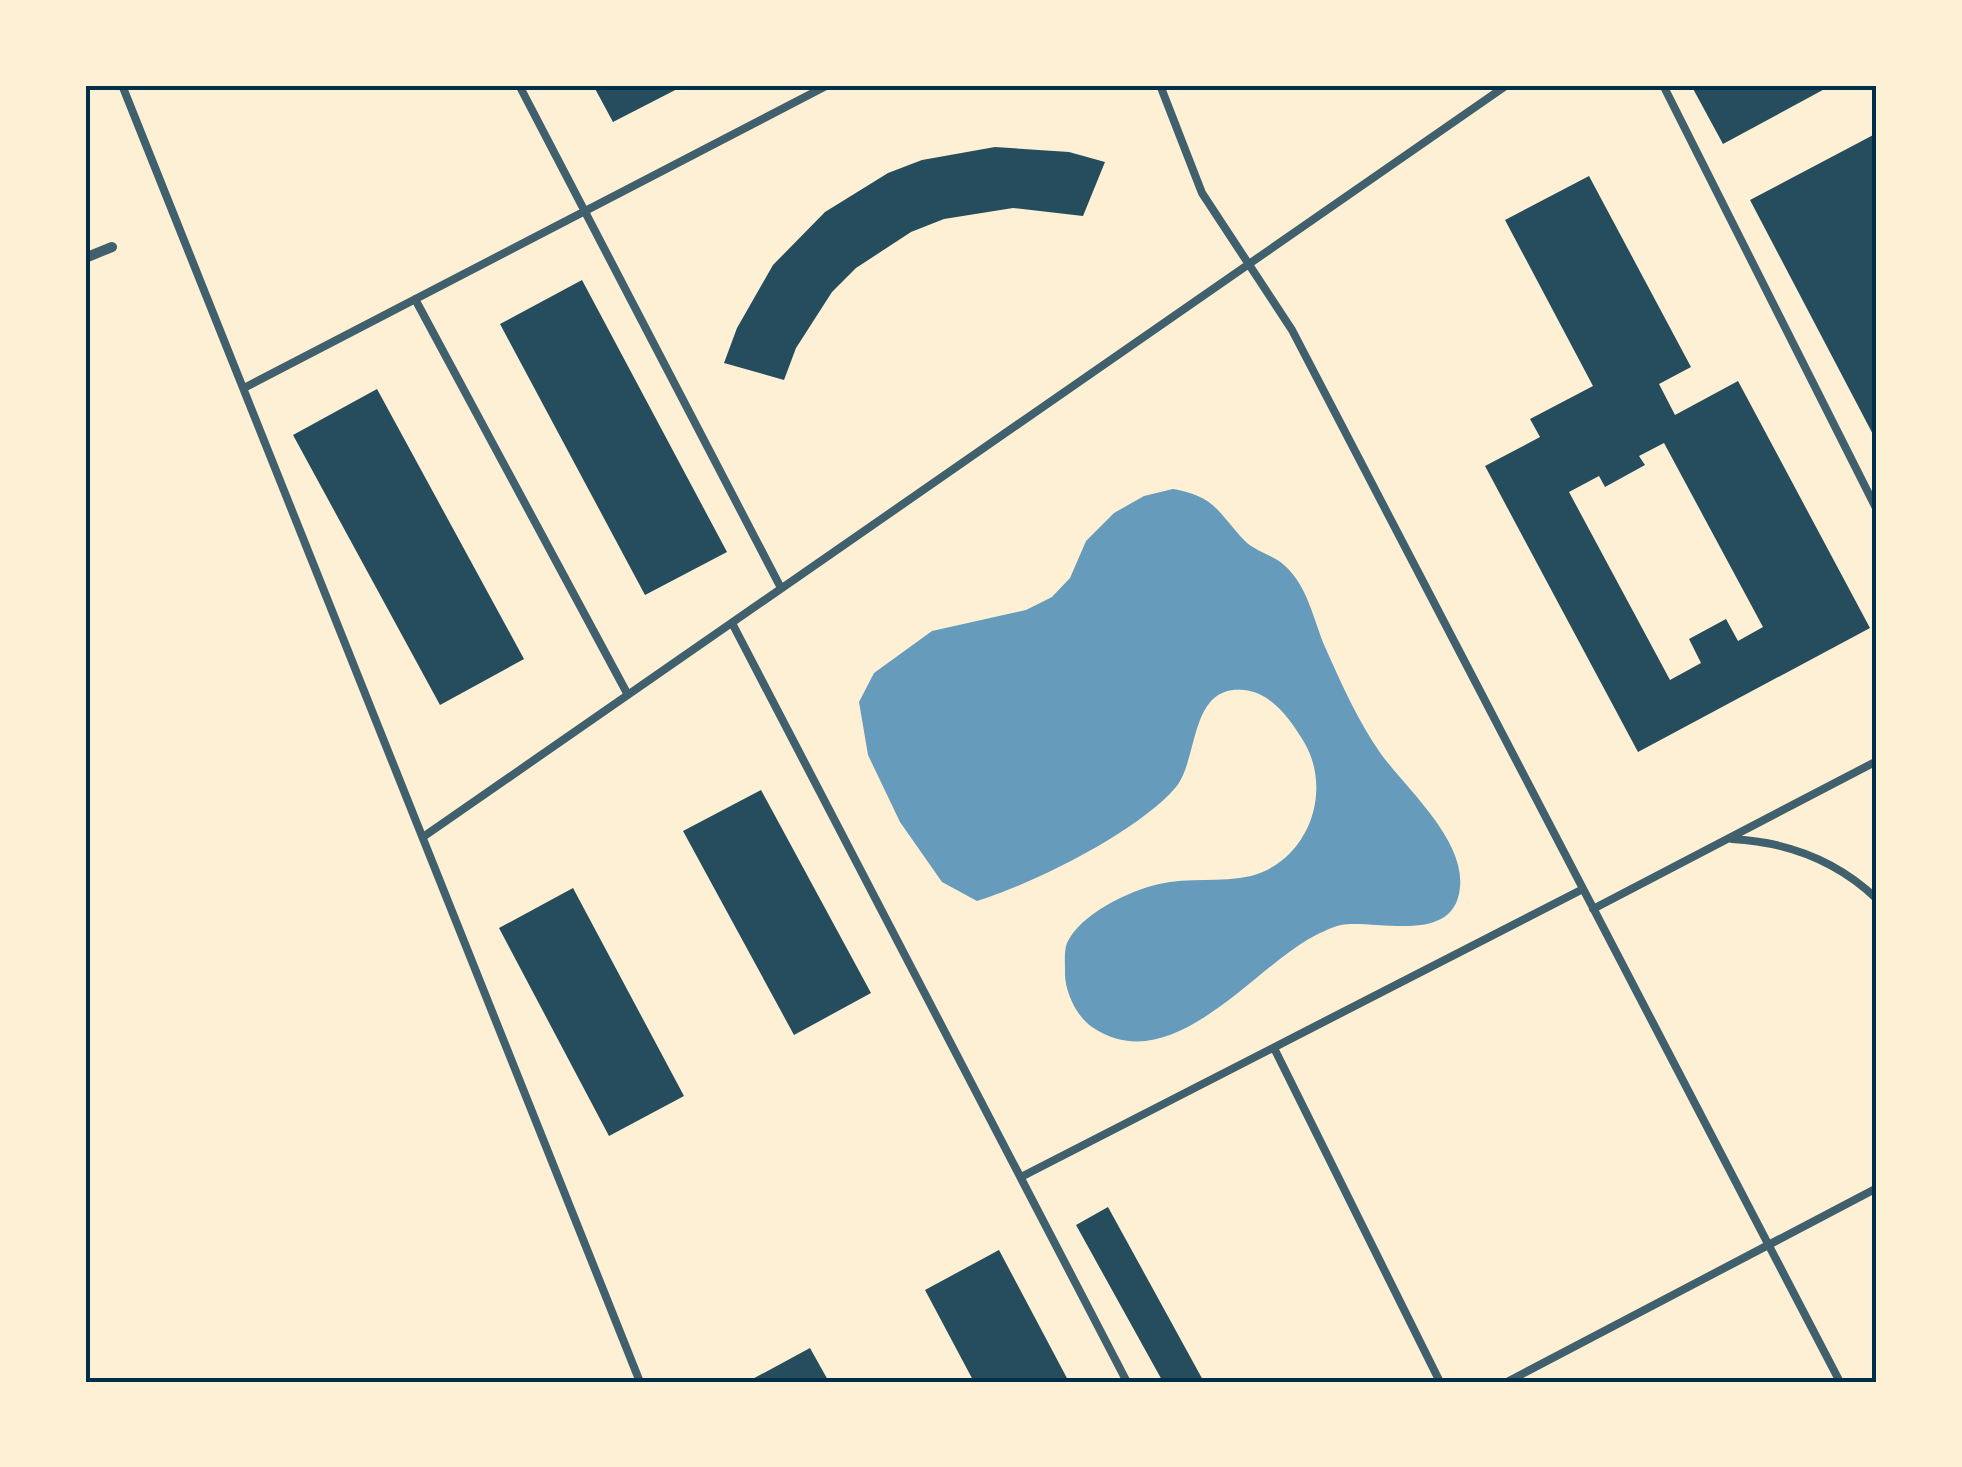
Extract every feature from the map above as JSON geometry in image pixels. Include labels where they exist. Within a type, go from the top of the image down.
[{"type":"street","points":[[85,258],[112,247]]},
{"type":"lane","points":[[122,85],[640,1382]]},
{"type":"lane","points":[[519,85],[781,588]]},
{"type":"lane","points":[[244,388],[828,85]]},
{"type":"lane","points":[[1160,85],[1202,192],[1292,330],[1840,1382]]},
{"type":"lane","points":[[422,836],[1507,85]]},
{"type":"lane","points":[[1663,85],[1877,510]]},
{"type":"lane","points":[[415,299],[628,695]]},
{"type":"lane","points":[[732,622],[1127,1382]]},
{"type":"lane","points":[[1594,909],[1877,761]]},
{"type":"lane","points":[[1727,839],[1756,840],[1813,855],[1839,868],[1877,899]]},
{"type":"lane","points":[[1020,1178],[1583,889]]},
{"type":"lane","points":[[1274,1048],[1440,1382]]},
{"type":"lane","points":[[1508,1382],[1877,1188]]},
{"type":"water","points":[[1173,489],[1208,501],[1249,545],[1292,573],[1365,728],[1444,833],[1459,869],[1460,887],[1455,905],[1444,917],[1412,926],[1333,927],[1307,940],[1233,997],[1178,1032],[1149,1040],[1121,1040],[1092,1027],[1076,1009],[1065,978],[1067,943],[1094,913],[1134,892],[1170,882],[1251,876],[1288,855],[1310,821],[1316,781],[1304,742],[1286,716],[1254,692],[1226,691],[1204,711],[1183,775],[1159,804],[1084,854],[977,901],[942,882],[900,822],[868,755],[859,702],[874,673],[932,631],[1026,610],[1052,597],[1070,578],[1086,541],[1114,513],[1144,496]]},
{"type":"building","points":[[593,85],[685,85],[613,122]]},
{"type":"building","points":[[1691,85],[1832,85],[1723,144]]},
{"type":"building","points":[[1877,133],[1877,442],[1750,200]]},
{"type":"building","points":[[995,147],[1069,152],[1105,162],[1083,216],[1013,208],[944,219],[911,232],[856,268],[832,292],[796,348],[784,380],[724,363],[737,328],[773,265],[825,212],[888,173],[922,160]]},
{"type":"building","points":[[1589,176],[1691,367],[1659,384],[1675,415],[1738,381],[1870,628],[1638,752],[1485,466],[1540,437],[1530,419],[1593,386],[1505,220]],"holes":[[[1664,443],[1763,627],[1738,641],[1726,619],[1689,639],[1701,663],[1670,680],[1569,492],[1599,476],[1605,487],[1645,465],[1639,456]]]},
{"type":"building","points":[[582,280],[727,552],[645,595],[500,324]]},
{"type":"building","points":[[377,389],[524,659],[440,705],[293,435]]},
{"type":"building","points":[[761,790],[871,993],[794,1035],[683,831]]},
{"type":"building","points":[[573,888],[684,1096],[609,1136],[499,928]]},
{"type":"building","points":[[1108,1207],[1204,1382],[1163,1382],[1076,1225]]},
{"type":"building","points":[[999,1250],[1069,1382],[974,1382],[925,1290]]},
{"type":"building","points":[[810,1348],[829,1382],[747,1382]]}]
